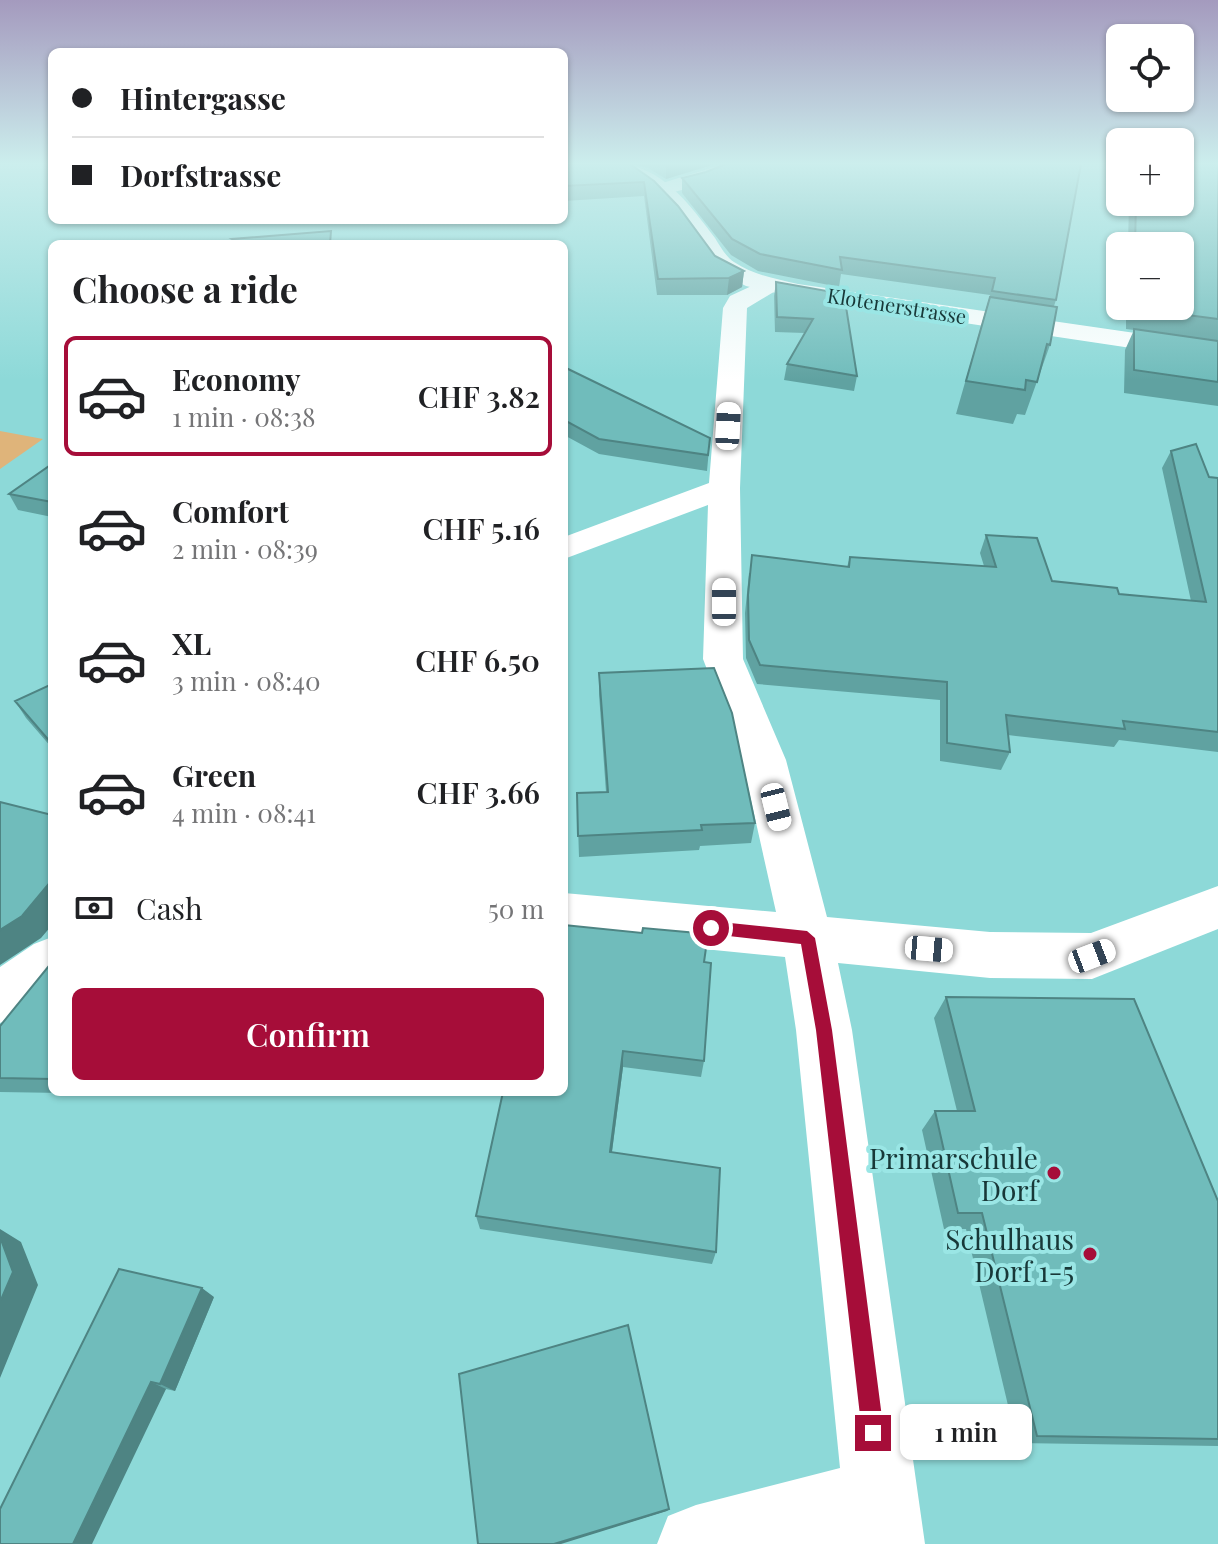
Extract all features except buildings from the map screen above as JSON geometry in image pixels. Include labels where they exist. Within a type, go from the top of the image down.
[{"type":"street","name":"Klotenerstrasse","points":[[702,236],[724,266],[769,285],[1218,353]]},
{"type":"street","points":[[696,1544],[884,1520],[824,1030],[807,938],[764,760],[725,669],[724,488],[735,308],[742,298],[769,285]]},
{"type":"street","points":[[568,547],[724,488]]},
{"type":"street","points":[[568,914],[990,955],[1092,956],[1218,907]]},
{"type":"street","points":[[0,998],[48,963]]},
{"type":"shaded area","points":[[0,431],[43,439],[0,469]]},
{"type":"place","name":"Primarschule Dorf","points":[[1054,1173]]},
{"type":"place","name":"Schulhaus Dorf 1-5","points":[[1090,1254]]},
{"type":"route","points":[[711,928],[807,938],[824,1030],[873,1433]]}]
